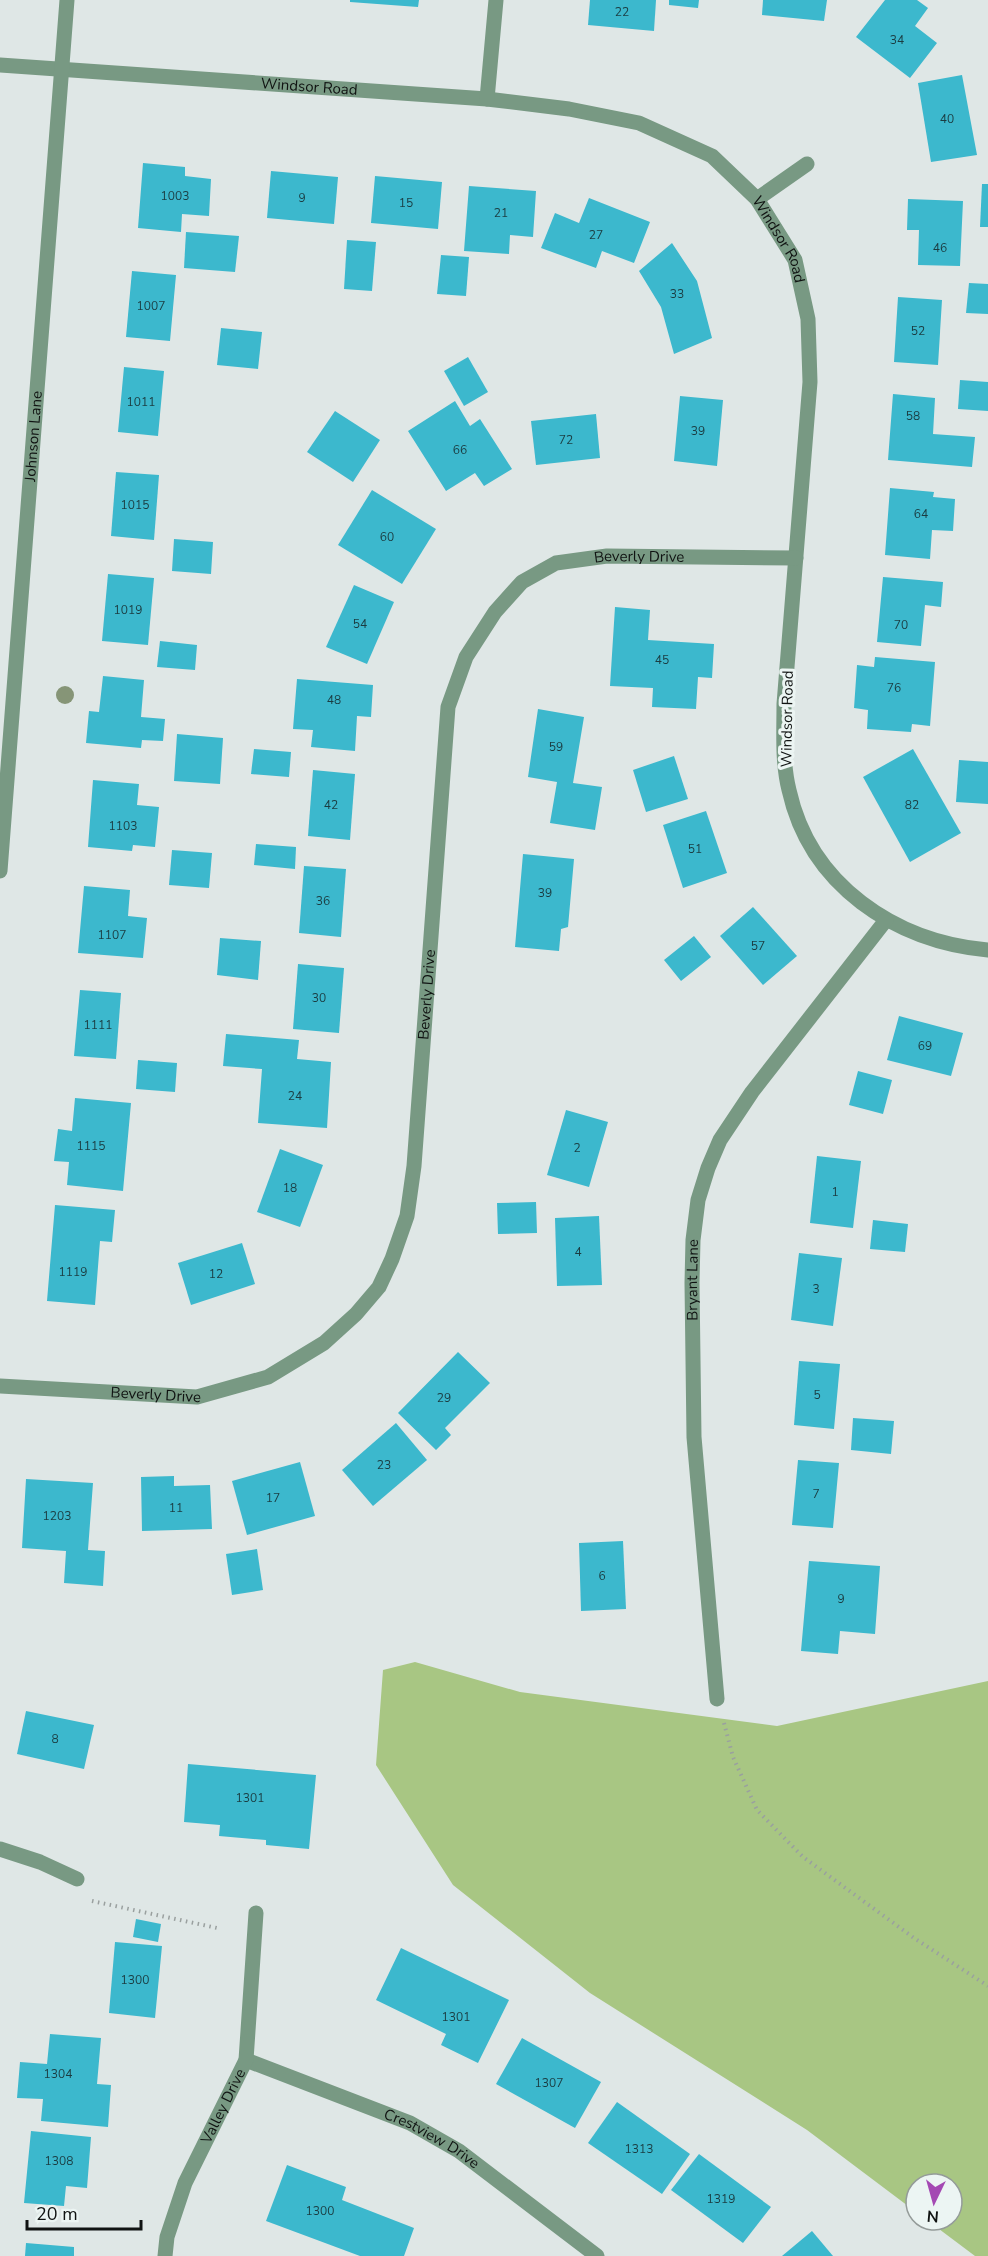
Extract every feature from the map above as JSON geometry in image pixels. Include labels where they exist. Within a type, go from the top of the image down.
[{"type":"street","name":"Johnson Lane","points":[[0,871],[67,0]]},
{"type":"street","points":[[487,99],[495,0]]},
{"type":"street","name":"Windsor Road","points":[[0,65],[487,99],[569,109],[639,123],[712,156],[757,199],[795,260],[808,319],[810,382],[784,704],[783,753],[789,790],[806,838],[823,865],[844,888],[886,920],[932,940],[988,950]]},
{"type":"street","points":[[757,199],[807,164]]},
{"type":"street","name":"Beverly Drive","points":[[0,1386],[197,1397],[268,1377],[324,1343],[356,1314],[379,1287],[392,1259],[407,1216],[414,1166],[448,707],[465,657],[495,612],[522,582],[556,563],[607,556],[796,558]]},
{"type":"street","name":"Bryant Lane","points":[[717,1699],[694,1437],[692,1283],[693,1240],[698,1200],[720,1140],[752,1092],[886,920]]},
{"type":"street","points":[[0,1849],[40,1862],[77,1879]]},
{"type":"street","name":"Valley Drive","points":[[165,2256],[167,2237],[185,2183],[246,2060],[256,1913]]},
{"type":"street","name":"Crestview Drive","points":[[246,2060],[410,2122],[459,2151],[597,2256]]},
{"type":"path","points":[[717,1699],[733,1757],[757,1810],[803,1857],[914,1938],[988,1986]]},
{"type":"path","points":[[87,1900],[217,1928]]},
{"type":"green space","points":[[415,1662],[520,1692],[777,1726],[988,1681],[988,2256],[975,2256],[943,2232],[964,2232],[964,2172],[904,2172],[904,2203],[807,2130],[590,1993],[453,1885],[376,1765],[383,1670]]},
{"type":"building","points":[[350,0],[419,0],[418,7],[350,2]]},
{"type":"building","points":[[590,0],[656,0],[654,31],[588,25]]},
{"type":"building","points":[[669,0],[699,0],[698,8],[669,5]]},
{"type":"building","points":[[763,0],[827,0],[824,21],[762,15]]},
{"type":"building","points":[[885,0],[917,0],[928,8],[915,26],[937,43],[910,78],[856,37]]},
{"type":"building","points":[[962,75],[977,155],[931,162],[918,83]]},
{"type":"building","points":[[143,163],[185,167],[185,176],[211,179],[209,216],[182,214],[181,232],[138,228]]},
{"type":"building","points":[[271,171],[338,177],[334,224],[267,218]]},
{"type":"building","points":[[375,176],[442,182],[438,229],[371,223]]},
{"type":"building","points":[[982,184],[988,184],[988,227],[980,227]]},
{"type":"building","points":[[469,186],[536,191],[533,237],[510,235],[509,254],[464,251]]},
{"type":"building","points":[[589,198],[650,222],[634,263],[602,251],[596,268],[541,248],[555,213],[579,223]]},
{"type":"building","points":[[908,199],[963,201],[960,266],[918,265],[919,230],[907,230]]},
{"type":"building","points":[[186,232],[239,236],[235,272],[184,268]]},
{"type":"building","points":[[347,240],[376,242],[372,291],[344,289]]},
{"type":"building","points":[[672,243],[697,281],[712,338],[674,354],[661,307],[639,271]]},
{"type":"building","points":[[441,255],[469,257],[466,296],[437,294]]},
{"type":"building","points":[[132,271],[176,275],[170,341],[126,337]]},
{"type":"building","points":[[969,283],[988,284],[988,314],[966,313]]},
{"type":"building","points":[[898,297],[942,300],[938,365],[894,362]]},
{"type":"building","points":[[221,328],[262,332],[258,369],[217,365]]},
{"type":"building","points":[[468,357],[488,392],[464,406],[444,371]]},
{"type":"building","points":[[124,367],[164,371],[158,436],[118,432]]},
{"type":"building","points":[[960,380],[988,382],[988,411],[958,409]]},
{"type":"building","points":[[893,394],[935,398],[933,434],[975,437],[972,467],[888,460]]},
{"type":"building","points":[[680,396],[723,400],[717,466],[674,461]]},
{"type":"building","points":[[455,401],[470,426],[480,419],[512,469],[484,486],[475,473],[446,491],[408,431]]},
{"type":"building","points":[[335,411],[380,440],[353,482],[307,452]]},
{"type":"building","points":[[596,414],[600,458],[536,465],[531,421]]},
{"type":"building","points":[[116,472],[159,475],[154,540],[111,536]]},
{"type":"building","points":[[890,488],[934,492],[933,497],[955,499],[953,531],[932,530],[930,559],[885,555]]},
{"type":"building","points":[[372,490],[436,529],[402,584],[338,545]]},
{"type":"building","points":[[174,539],[213,542],[211,574],[172,571]]},
{"type":"building","points":[[108,574],[154,578],[148,645],[102,641]]},
{"type":"building","points":[[883,577],[943,582],[941,607],[925,605],[921,646],[877,642]]},
{"type":"building","points":[[354,585],[394,602],[367,664],[326,647]]},
{"type":"building","points":[[615,607],[650,610],[648,640],[714,644],[712,678],[698,677],[696,709],[652,707],[653,688],[610,686]]},
{"type":"building","points":[[160,641],[197,645],[195,670],[157,667]]},
{"type":"building","points":[[875,657],[935,662],[930,726],[912,724],[911,732],[867,729],[868,710],[854,708],[857,665],[874,667]]},
{"type":"building","points":[[103,676],[144,680],[141,717],[165,719],[163,741],[142,740],[141,748],[86,743],[89,711],[99,712]]},
{"type":"building","points":[[297,679],[373,685],[371,717],[357,716],[355,751],[311,747],[313,730],[293,729]]},
{"type":"building","points":[[538,709],[584,717],[573,783],[602,787],[595,830],[550,823],[557,782],[528,777]]},
{"type":"building","points":[[177,734],[223,738],[220,784],[174,781]]},
{"type":"building","points":[[254,749],[291,752],[289,777],[251,774]]},
{"type":"building","points":[[913,749],[961,833],[910,862],[863,777]]},
{"type":"building","points":[[674,756],[688,799],[646,812],[633,770]]},
{"type":"building","points":[[959,760],[988,762],[988,804],[956,802]]},
{"type":"building","points":[[313,770],[355,774],[350,840],[308,836]]},
{"type":"building","points":[[93,780],[139,784],[137,805],[159,807],[155,847],[133,845],[132,851],[88,847]]},
{"type":"building","points":[[706,811],[727,873],[683,888],[663,825]]},
{"type":"building","points":[[256,844],[296,847],[295,869],[254,865]]},
{"type":"building","points":[[172,850],[212,853],[209,888],[169,885]]},
{"type":"building","points":[[523,854],[574,859],[568,927],[561,929],[559,951],[515,947]]},
{"type":"building","points":[[304,866],[346,869],[341,937],[299,933]]},
{"type":"building","points":[[84,886],[130,890],[128,916],[147,918],[143,958],[78,953]]},
{"type":"building","points":[[753,907],[797,956],[763,985],[720,936]]},
{"type":"building","points":[[694,936],[711,957],[681,981],[664,960]]},
{"type":"building","points":[[220,938],[261,941],[258,980],[217,975]]},
{"type":"building","points":[[298,964],[344,968],[339,1033],[293,1029]]},
{"type":"building","points":[[80,990],[121,993],[116,1059],[74,1056]]},
{"type":"building","points":[[899,1016],[963,1033],[951,1076],[887,1060]]},
{"type":"building","points":[[226,1034],[299,1040],[297,1059],[331,1062],[327,1128],[258,1123],[262,1069],[223,1066]]},
{"type":"building","points":[[138,1060],[177,1063],[175,1092],[136,1089]]},
{"type":"building","points":[[858,1071],[892,1080],[883,1114],[849,1105]]},
{"type":"building","points":[[75,1098],[131,1103],[123,1191],[67,1185],[69,1162],[54,1161],[58,1129],[72,1131]]},
{"type":"building","points":[[566,1110],[608,1122],[589,1187],[547,1175]]},
{"type":"building","points":[[280,1149],[323,1165],[300,1227],[257,1212]]},
{"type":"building","points":[[817,1156],[861,1161],[853,1228],[810,1223]]},
{"type":"building","points":[[536,1202],[537,1233],[498,1234],[497,1203]]},
{"type":"building","points":[[55,1205],[115,1210],[112,1242],[100,1241],[95,1305],[47,1301]]},
{"type":"building","points":[[599,1216],[602,1285],[557,1286],[555,1218]]},
{"type":"building","points":[[873,1220],[908,1224],[905,1252],[870,1249]]},
{"type":"building","points":[[242,1243],[255,1284],[191,1305],[178,1263]]},
{"type":"building","points":[[799,1253],[842,1258],[833,1326],[791,1320]]},
{"type":"building","points":[[458,1352],[490,1383],[445,1428],[451,1435],[436,1450],[398,1413]]},
{"type":"building","points":[[799,1361],[840,1364],[834,1429],[794,1425]]},
{"type":"building","points":[[853,1418],[894,1421],[891,1454],[851,1450]]},
{"type":"building","points":[[396,1423],[427,1460],[373,1506],[342,1470]]},
{"type":"building","points":[[798,1460],[839,1463],[833,1528],[792,1525]]},
{"type":"building","points":[[300,1462],[315,1516],[247,1535],[232,1481]]},
{"type":"building","points":[[174,1476],[174,1486],[210,1485],[212,1529],[142,1531],[141,1477]]},
{"type":"building","points":[[26,1479],[93,1483],[88,1550],[105,1551],[103,1586],[64,1583],[66,1551],[22,1548]]},
{"type":"building","points":[[623,1541],[626,1609],[581,1611],[579,1543]]},
{"type":"building","points":[[257,1549],[263,1590],[232,1595],[226,1554]]},
{"type":"building","points":[[809,1561],[880,1566],[875,1634],[840,1631],[838,1654],[801,1651]]},
{"type":"building","points":[[26,1711],[94,1725],[84,1769],[17,1754]]},
{"type":"building","points":[[188,1764],[316,1775],[309,1849],[266,1845],[266,1840],[219,1836],[220,1825],[184,1822]]},
{"type":"building","points":[[136,1919],[161,1924],[158,1942],[133,1937]]},
{"type":"building","points":[[115,1942],[162,1946],[155,2018],[109,2013]]},
{"type":"building","points":[[401,1948],[509,2000],[478,2063],[441,2045],[446,2034],[376,2000]]},
{"type":"building","points":[[50,2034],[101,2038],[97,2084],[111,2085],[108,2127],[41,2121],[43,2099],[17,2098],[20,2062],[47,2064]]},
{"type":"building","points":[[522,2038],[601,2082],[575,2128],[496,2084]]},
{"type":"building","points":[[617,2102],[690,2154],[662,2194],[588,2143]]},
{"type":"building","points":[[31,2131],[91,2137],[87,2188],[66,2186],[64,2206],[24,2203]]},
{"type":"building","points":[[699,2154],[771,2207],[743,2243],[671,2190]]},
{"type":"building","points":[[287,2165],[346,2187],[342,2200],[414,2228],[404,2256],[360,2256],[266,2221]]},
{"type":"building","points":[[812,2231],[833,2256],[782,2256]]},
{"type":"building","points":[[26,2243],[74,2247],[74,2256],[25,2256]]}]
